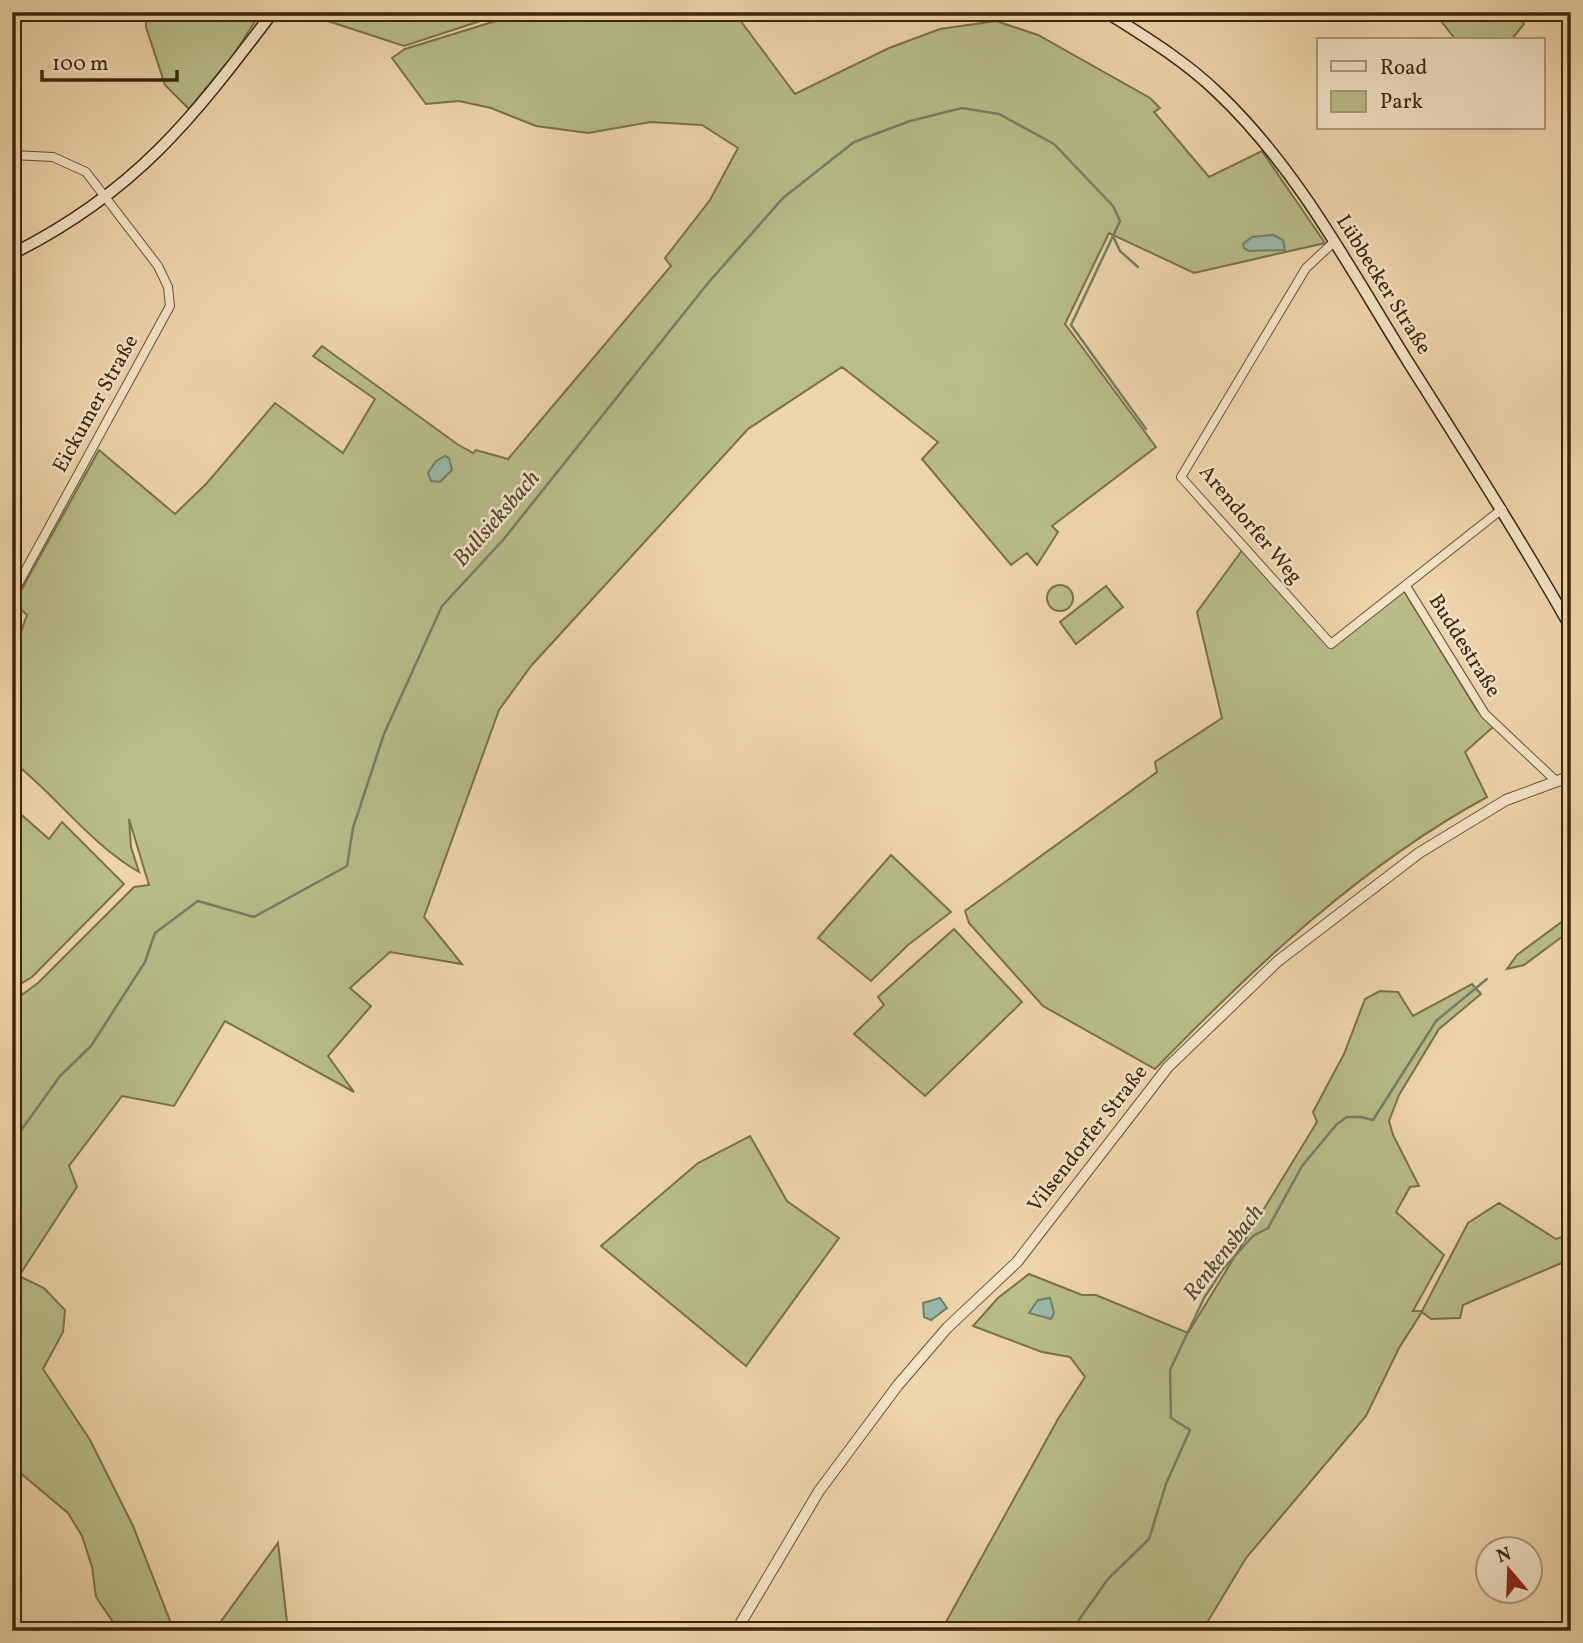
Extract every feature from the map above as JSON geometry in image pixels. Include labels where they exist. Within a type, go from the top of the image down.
[{"type":"main road","points":[[241,54],[266,12]]},
{"type":"main road","points":[[12,254],[89,210],[146,164],[190,120],[273,12]]},
{"type":"main road","name":"Lübbecker Straße","points":[[1106,12],[1169,52],[1220,95],[1262,139],[1334,242],[1502,509],[1571,628]]},
{"type":"street","name":"Eickumer Straße","points":[[12,155],[53,157],[86,172],[164,276],[170,306],[157,335],[12,595]]},
{"type":"street","name":"Arendorfer Weg","points":[[1334,242],[1306,268],[1181,477],[1331,644],[1502,509]]},
{"type":"street","name":"Buddestraße","points":[[1406,586],[1480,707],[1555,780]]},
{"type":"street","name":"Vilsendorfer Straße","points":[[736,1631],[819,1491],[890,1395],[947,1328],[1017,1262],[1168,1067],[1251,984],[1386,877],[1462,825],[1506,800],[1571,776]]},
{"type":"green space","points":[[146,12],[261,12],[234,54],[189,109],[165,85],[146,27]]},
{"type":"green space","points":[[300,12],[508,12],[404,46]]},
{"type":"green space","points":[[525,12],[734,12],[795,94],[889,48],[940,29],[996,21],[1038,35],[1150,98],[1160,108],[1154,112],[1209,177],[1262,151],[1325,243],[1194,273],[1109,233],[1065,324],[1156,447],[1052,526],[1058,532],[1037,565],[1027,553],[1011,565],[922,459],[938,442],[842,367],[748,429],[531,666],[499,710],[424,917],[462,964],[390,952],[350,988],[371,1006],[328,1056],[354,1092],[225,1021],[174,1106],[122,1096],[69,1166],[77,1187],[19,1276],[44,1288],[65,1310],[63,1332],[43,1369],[90,1440],[133,1526],[174,1631],[119,1631],[96,1597],[92,1567],[82,1536],[68,1513],[12,1466],[12,1002],[38,983],[134,887],[149,885],[129,819],[131,847],[139,872],[104,847],[12,761],[12,657],[27,615],[14,603],[99,450],[175,514],[207,483],[275,403],[343,453],[375,399],[313,356],[322,346],[457,444],[473,453],[476,450],[508,459],[671,266],[665,258],[710,200],[738,148],[702,125],[651,122],[588,133],[536,126],[491,108],[459,101],[426,104],[392,58],[405,49]]},
{"type":"green space","points":[[1434,12],[1516,12],[1524,24],[1513,38],[1454,38]]},
{"type":"green space","points":[[1246,545],[1332,640],[1401,586],[1477,710],[1493,727],[1465,752],[1487,797],[1396,854],[1311,920],[1231,993],[1155,1069],[1043,1006],[969,923],[965,911],[1157,772],[1155,762],[1222,718],[1197,612]]},
{"type":"green space","points":[[1060,585],[1069,589],[1073,598],[1069,607],[1060,611],[1051,607],[1047,598],[1051,589]]},
{"type":"green space","points":[[1106,586],[1123,607],[1076,644],[1060,622]]},
{"type":"green space","points":[[16,810],[49,839],[62,822],[124,884],[32,977],[12,989],[12,814]]},
{"type":"green space","points":[[891,855],[951,912],[908,945],[871,981],[818,938]]},
{"type":"green space","points":[[1571,915],[1571,930],[1524,965],[1507,969],[1517,955]]},
{"type":"green space","points":[[954,929],[1022,1002],[925,1096],[854,1034],[884,1005],[878,997]]},
{"type":"green space","points":[[1472,984],[1481,994],[1439,1029],[1399,1095],[1389,1121],[1393,1135],[1419,1186],[1410,1187],[1396,1212],[1444,1255],[1413,1311],[1422,1311],[1468,1223],[1499,1203],[1556,1239],[1571,1234],[1571,1259],[1463,1305],[1460,1318],[1431,1319],[1422,1312],[1399,1348],[1366,1416],[1246,1558],[1202,1631],[941,1631],[1058,1419],[1085,1377],[1070,1357],[1042,1352],[973,1326],[998,1298],[1029,1274],[1082,1295],[1096,1295],[1188,1333],[1317,1122],[1313,1112],[1344,1054],[1365,999],[1380,991],[1398,992],[1413,1016]]},
{"type":"green space","points":[[750,1136],[787,1201],[839,1238],[746,1366],[601,1246],[698,1163]]},
{"type":"green space","points":[[278,1543],[288,1631],[214,1631]]},
{"type":"shaded area","points":[[1273,235],[1283,240],[1285,250],[1249,251],[1244,248],[1243,244],[1252,237]]},
{"type":"shaded area","points":[[445,456],[449,458],[452,470],[440,482],[431,481],[428,473],[436,461]]},
{"type":"shaded area","points":[[940,1298],[947,1308],[931,1320],[924,1317],[923,1303]]},
{"type":"shaded area","points":[[1050,1298],[1054,1313],[1051,1319],[1029,1313],[1038,1300]]},
{"type":"waterway","name":"Bullsieksbach","points":[[12,1143],[60,1076],[91,1046],[145,962],[155,933],[198,901],[254,917],[347,866],[353,828],[384,734],[442,606],[503,540],[708,283],[783,198],[854,142],[910,121],[962,108],[999,114],[1054,144],[1113,206],[1120,221],[1113,236],[1120,251],[1138,267]]},
{"type":"waterway","name":"Bullsieksbach","points":[[1113,236],[1071,325],[1146,429]]},
{"type":"waterway","name":"Renkensbach","points":[[1071,1631],[1108,1579],[1149,1539],[1166,1484],[1190,1430],[1171,1418],[1170,1370],[1204,1298],[1223,1269],[1253,1236],[1268,1228],[1302,1166],[1337,1124],[1347,1117],[1373,1120],[1436,1021],[1487,979]]}]
